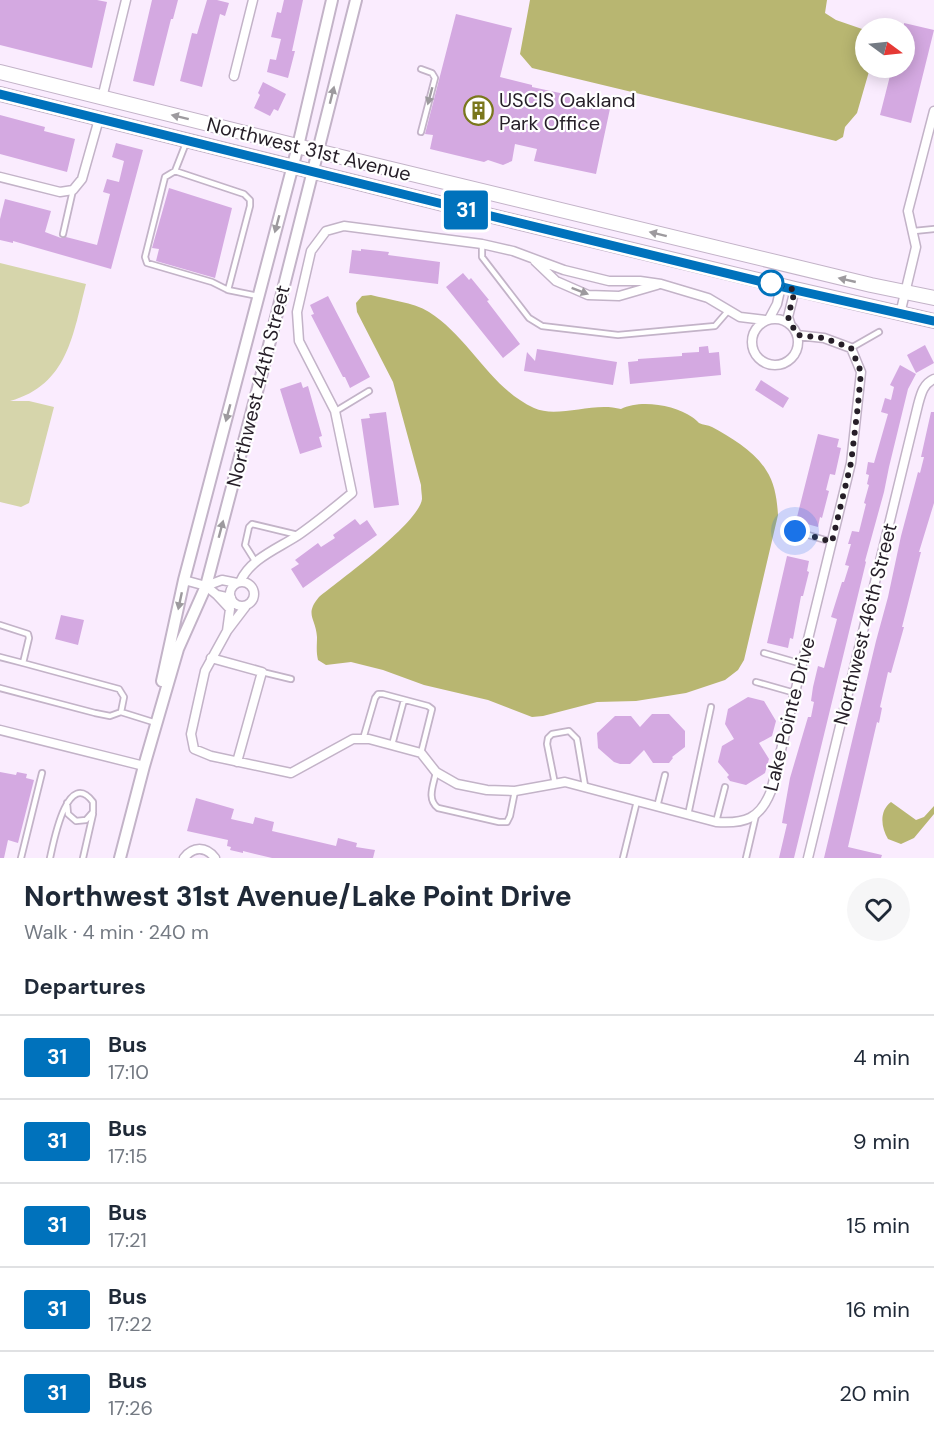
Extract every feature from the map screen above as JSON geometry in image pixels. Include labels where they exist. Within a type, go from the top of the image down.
[{"type":"main road","name":"Northwest 31st Avenue","points":[[0,72],[317,152],[904,293],[934,298]]},
{"type":"main road","name":"Northwest 31st Avenue","points":[[0,94],[788,288],[934,321]]},
{"type":"street","points":[[102,98],[126,0]]},
{"type":"street","points":[[234,75],[253,0]]},
{"type":"street","name":"Northwest 44th Street","points":[[144,766],[184,580],[298,147],[332,0]]},
{"type":"street","name":"Northwest 44th Street","points":[[120,858],[178,649],[206,586],[356,0]]},
{"type":"street","points":[[900,314],[916,247],[908,211],[934,111]]},
{"type":"street","points":[[0,177],[60,192],[73,190],[82,179],[99,119]]},
{"type":"street","points":[[231,598],[232,588],[256,562],[298,535],[352,493],[335,411],[299,340],[297,312],[311,251],[326,231],[344,226],[482,244],[533,258],[564,270],[609,281],[640,281],[660,284],[708,298],[728,312],[740,317],[782,319],[790,323]]},
{"type":"street","points":[[533,258],[556,281],[588,295],[619,296],[660,284]]},
{"type":"street","points":[[788,288],[788,317],[797,335],[798,347],[788,361],[775,365],[769,364],[758,358],[752,345],[753,334],[758,326],[767,320],[788,288]]},
{"type":"street","points":[[740,317],[753,334]]},
{"type":"street","points":[[797,335],[824,338],[851,348]]},
{"type":"street","name":"Lake Pointe Drive","points":[[421,753],[436,772],[458,784],[487,790],[515,791],[565,782],[716,822],[732,823],[748,819],[765,806],[771,791],[851,463],[861,372],[851,348]]},
{"type":"street","name":"Northwest 46th Street","points":[[808,858],[922,390],[928,382],[934,379]]},
{"type":"street","points":[[256,562],[252,570],[251,585],[254,598],[227,632],[205,671],[190,734],[195,749],[211,756],[291,773],[353,739],[363,739],[421,753]]},
{"type":"street","points":[[184,580],[206,586],[235,613],[240,613]]},
{"type":"street","points":[[206,586],[222,580],[251,585]]},
{"type":"street","points":[[217,595],[231,598],[237,605],[246,606]]},
{"type":"street","points":[[227,632],[230,609]]},
{"type":"street","points":[[211,658],[262,672],[237,762]]},
{"type":"street","points":[[0,730],[144,766]]},
{"type":"street","points":[[184,858],[190,851],[200,848],[211,852],[215,858]]},
{"type":"lane","points":[[421,69],[432,73],[435,78],[421,132]]},
{"type":"lane","points":[[187,141],[175,171],[165,177],[145,257],[147,262],[212,282],[228,290],[258,296]]},
{"type":"lane","points":[[175,171],[244,194],[250,200],[228,290]]},
{"type":"lane","points":[[63,234],[73,190]]},
{"type":"lane","points":[[914,231],[934,229]]},
{"type":"lane","points":[[482,244],[482,257],[529,318],[542,326],[618,335],[715,326],[728,312]]},
{"type":"lane","points":[[851,348],[879,332]]},
{"type":"lane","points":[[335,411],[369,391]]},
{"type":"lane","points":[[256,562],[245,544],[249,527],[252,524],[298,535]]},
{"type":"lane","points":[[795,531],[832,542]]},
{"type":"lane","points":[[0,625],[28,634],[23,663]]},
{"type":"lane","points":[[764,653],[802,664]]},
{"type":"lane","points":[[0,657],[113,686],[123,694],[121,712]]},
{"type":"lane","points":[[262,672],[291,679]]},
{"type":"lane","points":[[756,682],[795,693]]},
{"type":"lane","points":[[0,688],[110,717],[121,712],[153,722]]},
{"type":"lane","points":[[363,739],[378,694],[404,700],[432,709],[421,753]]},
{"type":"lane","points":[[392,745],[404,700]]},
{"type":"lane","points":[[688,814],[711,707]]},
{"type":"lane","points":[[555,784],[547,744],[548,738],[552,734],[569,731],[577,739],[585,788]]},
{"type":"lane","points":[[436,772],[431,799],[438,808],[507,822],[515,791]]},
{"type":"lane","points":[[21,858],[42,773]]},
{"type":"lane","points":[[657,807],[665,775]]},
{"type":"lane","points":[[716,822],[725,787]]},
{"type":"lane","points":[[50,858],[62,812],[74,795],[85,795],[93,802],[93,812],[84,858]]},
{"type":"lane","points":[[623,858],[637,801]]},
{"type":"lane","points":[[67,803],[68,814],[76,821],[86,820],[93,812]]},
{"type":"lane","points":[[746,858],[757,813]]},
{"type":"green space","points":[[0,263],[86,284],[72,339],[56,370],[45,383],[10,401],[29,401],[54,407],[29,503],[21,507],[0,502]]},
{"type":"shaded area","points":[[530,0],[827,0],[825,13],[836,20],[855,27],[855,78],[867,78],[857,113],[845,127],[843,137],[836,141],[532,68],[520,54]]},
{"type":"shaded area","points":[[371,295],[429,312],[456,335],[505,388],[534,408],[554,412],[599,407],[621,409],[638,404],[667,407],[685,413],[699,423],[719,431],[756,457],[772,480],[778,515],[744,660],[738,670],[725,680],[686,693],[636,701],[597,702],[532,717],[488,700],[424,685],[383,670],[351,662],[326,665],[318,660],[317,637],[312,617],[312,608],[315,603],[319,597],[394,536],[418,509],[422,499],[421,485],[393,382],[357,312],[356,303],[362,296]]},
{"type":"shaded area","points":[[891,802],[916,820],[924,817],[934,806],[934,814],[914,838],[901,844],[888,839],[884,829],[882,819],[884,810]]},
{"type":"building","points":[[0,0],[97,0],[107,2],[92,68],[0,45]]},
{"type":"building","points":[[152,0],[178,0],[154,86],[133,81]]},
{"type":"building","points":[[207,0],[229,3],[225,16],[220,14],[202,87],[180,81],[192,33],[197,34]]},
{"type":"building","points":[[284,0],[303,0],[288,78],[267,72],[270,59],[276,60],[281,39],[271,37],[277,12],[281,13]]},
{"type":"building","name":"USCIS Oakland Park Office","points":[[456,14],[512,28],[500,77],[532,85],[532,87],[611,104],[596,174],[534,161],[537,149],[515,144],[512,161],[503,165],[430,149],[433,135],[425,134]]},
{"type":"building","points":[[915,26],[934,30],[911,123],[880,115],[889,78],[915,78]]},
{"type":"building","points":[[263,82],[286,94],[278,111],[274,109],[270,116],[254,108]]},
{"type":"building","points":[[0,115],[45,127],[44,131],[75,139],[67,172],[0,154]]},
{"type":"building","points":[[116,143],[143,150],[111,269],[13,241],[13,243],[0,240],[0,219],[5,199],[51,211],[45,232],[61,238],[66,237],[97,245],[110,194],[103,192],[107,179],[119,182],[124,161],[112,157]]},
{"type":"building","points":[[169,188],[232,208],[215,278],[156,261],[159,249],[152,248]]},
{"type":"building","points":[[361,249],[440,262],[438,284],[349,273],[352,250],[361,251]]},
{"type":"building","points":[[463,273],[469,280],[471,278],[489,300],[487,301],[520,344],[503,358],[446,287]]},
{"type":"building","points":[[328,296],[370,377],[350,388],[311,315],[314,314],[310,305]]},
{"type":"building","points":[[925,345],[934,363],[916,373],[907,355]]},
{"type":"building","points":[[708,346],[709,353],[719,352],[721,375],[630,384],[628,362],[638,361],[638,359],[682,356],[682,353],[699,352],[699,347]]},
{"type":"building","points":[[537,349],[617,362],[613,385],[524,371],[527,352],[535,361]]},
{"type":"building","points":[[900,365],[916,374],[908,389],[794,858],[779,858],[787,824],[782,823],[790,778],[808,717],[811,717],[814,702],[811,701],[818,666],[824,668],[837,619],[831,617],[849,566],[845,565],[851,544],[848,544],[852,531],[859,532],[866,504],[864,503],[869,485],[867,484],[869,475],[866,474],[868,462],[874,463],[888,414],[881,412],[885,398],[891,400],[894,387],[890,385]]},
{"type":"building","points":[[761,380],[789,398],[783,408],[755,390]]},
{"type":"building","points":[[301,382],[303,388],[308,386],[322,436],[319,437],[322,447],[300,454],[280,389]]},
{"type":"building","points":[[386,412],[399,505],[374,508],[361,419],[370,418],[369,414]]},
{"type":"building","points":[[931,412],[934,412],[934,503],[919,552],[921,552],[902,627],[904,627],[891,673],[888,672],[879,723],[877,722],[848,847],[882,855],[881,858],[824,858],[901,536],[924,457],[921,457]]},
{"type":"building","points":[[818,434],[839,439],[837,447],[841,448],[835,475],[830,474],[826,490],[829,491],[818,527],[796,521]]},
{"type":"building","points":[[355,519],[360,525],[367,520],[377,535],[303,588],[291,569],[299,564],[295,560],[318,543],[321,547],[335,538],[333,535]]},
{"type":"building","points":[[787,556],[809,561],[807,571],[809,572],[803,596],[801,596],[793,639],[790,638],[788,648],[767,643]]},
{"type":"building","points":[[61,615],[84,620],[78,645],[55,639]]},
{"type":"building","points":[[748,697],[764,701],[776,721],[772,736],[759,743],[769,759],[765,773],[746,785],[730,781],[727,777],[729,775],[718,762],[722,746],[734,739],[725,724],[728,709]]},
{"type":"building","points":[[652,714],[669,714],[685,731],[685,747],[672,757],[669,763],[653,763],[644,750],[630,764],[620,764],[614,762],[598,748],[597,733],[615,716],[631,716],[640,727]]},
{"type":"building","points":[[0,772],[16,775],[17,772],[27,774],[26,778],[34,780],[18,843],[8,840],[4,858],[0,858]]},
{"type":"building","points":[[196,798],[234,809],[231,819],[253,824],[255,817],[274,822],[272,831],[336,846],[338,838],[357,843],[356,847],[375,850],[373,858],[272,858],[230,850],[231,847],[227,846],[228,840],[187,831]]},
{"type":"bus line","name":"31","points":[[0,94],[795,290],[934,321]]},
{"type":"place","name":"USCIS Oakland Park Office","points":[[478,111]]},
{"type":"route","points":[[771,283],[795,290],[788,317],[797,335],[824,338],[851,348],[861,372],[851,463],[832,542],[795,531]]}]
